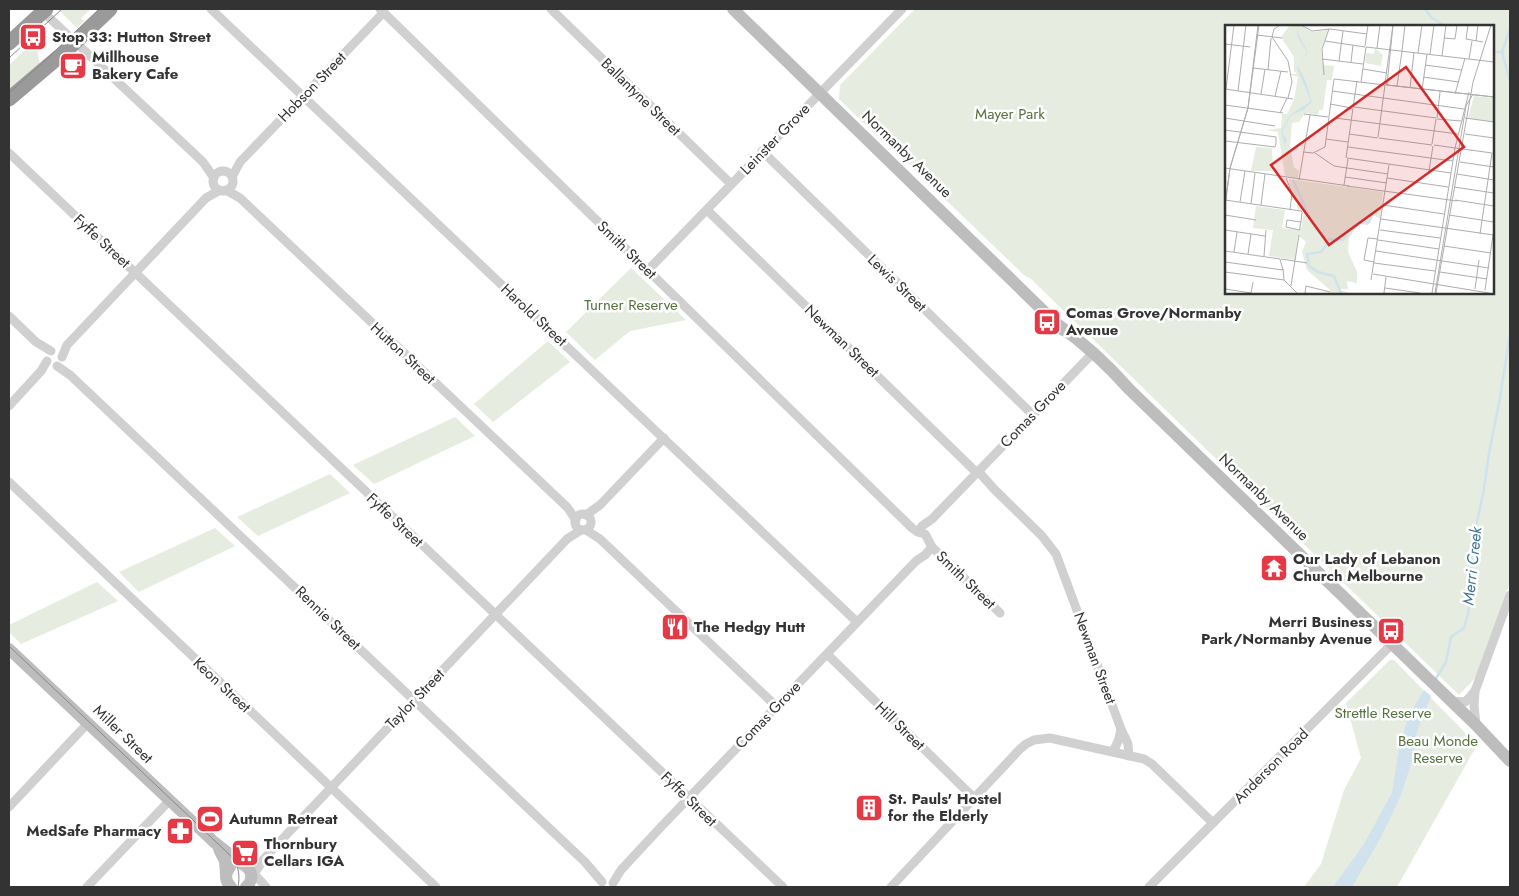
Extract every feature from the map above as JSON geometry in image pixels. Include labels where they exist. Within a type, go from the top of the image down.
[{"type":"highway","points":[[9,99],[76,42],[110,9]]},
{"type":"highway","points":[[9,44],[43,10]]},
{"type":"main road","name":"Normanby Avenue","points":[[733,9],[1057,324],[1129,389],[1476,725],[1510,761]]},
{"type":"main road","name":"Miller Street","points":[[9,649],[247,875]]},
{"type":"main road","name":"Miller Street","points":[[214,842],[225,861],[227,881]]},
{"type":"main road","points":[[227,881],[228,870],[232,866],[247,875]]},
{"type":"street","name":"Harold Street","points":[[211,9],[857,622]]},
{"type":"street","name":"Ballantyne Street","points":[[551,9],[731,184]]},
{"type":"street","name":"Leinster Grove","points":[[648,270],[902,9]]},
{"type":"street","name":"Hutton Street","points":[[43,10],[776,706]]},
{"type":"street","name":"Hobson Street","points":[[9,406],[382,11]]},
{"type":"street","name":"Smith Street","points":[[382,11],[908,524],[921,533],[927,546],[1000,613]]},
{"type":"street","name":"Lewis Street","points":[[762,151],[1033,415]]},
{"type":"street","name":"Fyffe Street","points":[[9,153],[783,887]]},
{"type":"street","name":"Newman Street","points":[[707,210],[978,472],[1042,536],[1056,554],[1128,744],[1129,756]]},
{"type":"street","name":"Rennie Street","points":[[9,316],[607,884]]},
{"type":"street","name":"Comas Grove","points":[[921,533],[922,526],[932,519],[1092,355]]},
{"type":"street","name":"Taylor Street","points":[[247,875],[252,866],[263,860],[664,438]]},
{"type":"street","name":"Keon Street","points":[[9,482],[436,887]]},
{"type":"street","name":"Comas Grove","points":[[607,884],[916,560],[927,546]]},
{"type":"street","points":[[1476,725],[1475,691],[1510,594]]},
{"type":"street","name":"Anderson Road","points":[[1149,887],[1392,644]]},
{"type":"street","name":"Hill Street","points":[[827,654],[974,798]]},
{"type":"street","points":[[1449,699],[1465,702],[1475,691]]},
{"type":"street","points":[[9,807],[88,723]]},
{"type":"street","points":[[1113,752],[1121,729]]},
{"type":"street","points":[[890,887],[1020,749],[1034,740],[1044,738],[1113,752],[1152,764],[1213,823]]},
{"type":"street","points":[[87,887],[169,801]]},
{"type":"street","name":"Miller Street","points":[[247,875],[258,878],[265,887]]},
{"type":"green space","points":[[58,9],[91,9],[81,18],[84,21],[77,28]]},
{"type":"green space","name":"Mayer Park","points":[[915,9],[1510,9],[1510,582],[1476,677],[1459,695],[1031,279],[1024,275],[839,99],[840,85]]},
{"type":"green space","points":[[38,38],[42,42],[37,50],[40,64],[9,91],[9,65]]},
{"type":"green space","name":"Turner Reserve","points":[[631,268],[686,320],[630,331],[595,360],[566,332]]},
{"type":"green space","points":[[548,341],[570,362],[493,422],[474,404]]},
{"type":"green space","points":[[455,417],[475,436],[374,484],[353,465]]},
{"type":"green space","points":[[330,474],[350,493],[258,536],[237,517]]},
{"type":"green space","points":[[215,528],[235,546],[139,592],[119,572]]},
{"type":"green space","points":[[97,582],[118,601],[21,644],[9,632],[9,625]]},
{"type":"green space","points":[[1390,660],[1394,660],[1477,745],[1397,887],[1304,887],[1321,864],[1344,790],[1361,758],[1346,703]]},
{"type":"water","points":[[1424,690],[1431,696],[1417,731],[1412,761],[1401,795],[1380,839],[1352,887],[1333,887],[1364,844],[1392,793],[1399,748],[1408,717]]},
{"type":"waterway","points":[[1425,9],[1432,18],[1443,25]]},
{"type":"waterway","name":"Merri Creek","points":[[1510,29],[1502,52],[1510,81]]},
{"type":"waterway","points":[[1494,52],[1502,52]]},
{"type":"waterway","name":"Merri Creek","points":[[1435,680],[1446,662],[1451,637],[1464,628],[1468,614],[1472,589],[1471,565],[1474,536],[1484,489],[1510,334]]},
{"type":"tram line","points":[[9,58],[62,9]]},
{"type":"tram line","points":[[9,93],[99,9]]},
{"type":"tram line","points":[[9,646],[233,858],[237,865],[238,887]]},
{"type":"place","name":"Stop 33: Hutton Street","points":[[33,37]]},
{"type":"place","name":"Millhouse Bakery Cafe","points":[[73,66]]},
{"type":"place","name":"Comas Grove/Normanby Avenue","points":[[1047,322]]},
{"type":"place","name":"Our Lady of Lebanon Church Melbourne","points":[[1274,568]]},
{"type":"place","name":"The Hedgy Hutt","points":[[675,627]]},
{"type":"place","name":"Merri Business Park/Normanby Avenue","points":[[1391,631]]},
{"type":"place","name":"St. Pauls' Hostel for the Elderly","points":[[869,808]]},
{"type":"place","name":"Autumn Retreat","points":[[210,819]]},
{"type":"place","name":"MedSafe Pharmacy","points":[[180,831]]},
{"type":"place","name":"Thornbury Cellars IGA","points":[[245,853]]},
{"type":"park label","name":"Strettle Reserve","points":[[1383,713]]},
{"type":"park label","name":"Beau Monde Reserve","points":[[1438,750]]}]
